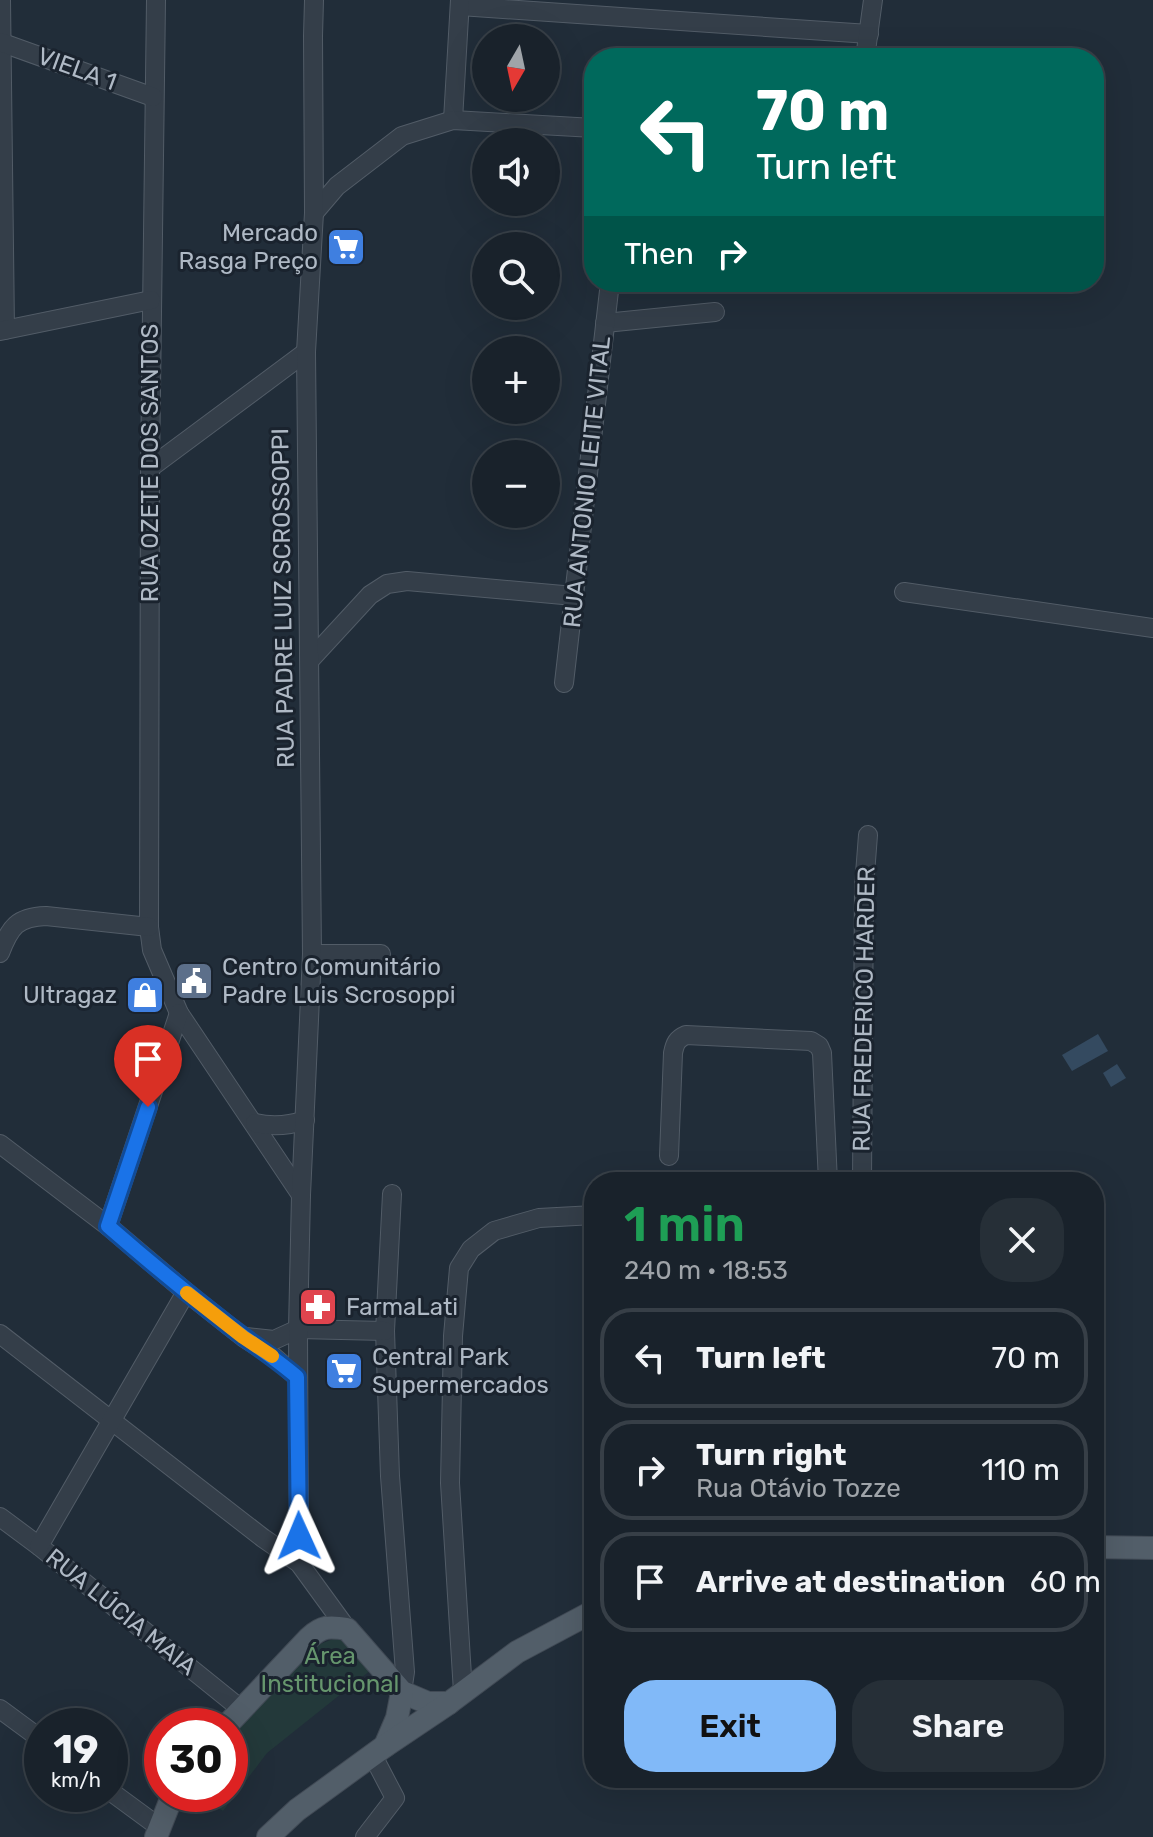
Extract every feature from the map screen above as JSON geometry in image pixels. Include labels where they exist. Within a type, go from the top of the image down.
[{"type":"main road","points":[[1104,1547],[1153,1548]]},
{"type":"main road","points":[[268,1837],[297,1810],[517,1652],[584,1616]]},
{"type":"main road","points":[[243,1708],[309,1638],[326,1627],[347,1629],[402,1692],[428,1703],[456,1698]]},
{"type":"main road","points":[[379,1751],[397,1718],[402,1692]]},
{"type":"main road","points":[[158,1832],[166,1812]]},
{"type":"street","points":[[1,0],[3,330],[151,300]]},
{"type":"street","name":"RUA OZETE DOS SANTOS","points":[[156,0],[151,300],[149,927],[152,950],[179,1013],[301,1195]]},
{"type":"street","name":"RUA PADRE LUIZ SCROSSOPPI","points":[[299,1563],[298,1329],[312,954],[306,352],[314,213],[314,0]]},
{"type":"street","points":[[867,48],[873,0]]},
{"type":"street","points":[[453,120],[460,3],[869,34]]},
{"type":"street","name":"VIELA 1","points":[[0,42],[153,97]]},
{"type":"street","points":[[314,213],[337,186],[402,136],[453,120],[584,127]]},
{"type":"street","name":"RUA ANTONIO LEITE VITAL","points":[[564,683],[609,292]]},
{"type":"street","points":[[605,323],[715,312]]},
{"type":"street","points":[[150,468],[306,352]]},
{"type":"street","points":[[311,659],[370,595],[387,584],[407,581],[574,596]]},
{"type":"street","points":[[904,592],[1153,628]]},
{"type":"street","name":"RUA FREDERICO HARDER","points":[[862,1172],[864,887],[868,835]]},
{"type":"street","points":[[1,949],[14,925],[29,917],[46,916],[149,927]]},
{"type":"street","points":[[312,954],[381,954]]},
{"type":"street","points":[[108,1226],[179,1013]]},
{"type":"street","points":[[669,1156],[673,1053],[679,1038],[686,1035],[811,1041],[819,1046],[822,1053],[828,1172]]},
{"type":"street","points":[[255,1123],[276,1126],[305,1120]]},
{"type":"street","points":[[0,1144],[297,1377]]},
{"type":"street","points":[[392,1194],[385,1331],[390,1476],[405,1672],[402,1692]]},
{"type":"street","points":[[456,1698],[450,1483],[453,1336],[459,1268],[471,1249],[494,1231],[539,1218],[584,1216]]},
{"type":"street","points":[[39,1546],[186,1292]]},
{"type":"street","points":[[243,1337],[274,1340],[298,1329],[385,1331]]},
{"type":"street","points":[[0,1334],[299,1563],[347,1629]]},
{"type":"street","points":[[263,1538],[275,1539],[287,1535],[299,1510]]},
{"type":"street","name":"RUA LÚCIA MAIA","points":[[0,1517],[39,1546],[223,1708]]},
{"type":"street","points":[[309,1638],[321,1618],[324,1597]]},
{"type":"street","points":[[0,1709],[24,1727]]},
{"type":"street","points":[[365,1837],[395,1798],[379,1751]]},
{"type":"street","points":[[128,1806],[158,1832]]},
{"type":"green space","name":"Área Institucional","points":[[343,1635],[371,1670],[267,1753],[248,1778],[248,1718],[313,1647]]},
{"type":"water","points":[[1098,1034],[1108,1051],[1072,1071],[1062,1055]]},
{"type":"water","points":[[1117,1064],[1126,1078],[1111,1087],[1103,1073]]},
{"type":"slow traffic","points":[[187,1293],[272,1356]]},
{"type":"place","name":"Mercado Rasga Preço","points":[[346,247]]},
{"type":"place","name":"Centro Comunitário Padre Luis Scrosoppi","points":[[194,981]]},
{"type":"place","name":"Ultragaz","points":[[145,995]]},
{"type":"place","name":"FarmaLati","points":[[318,1307]]},
{"type":"place","name":"Central Park Supermercados","points":[[344,1371]]},
{"type":"route","points":[[148,1107],[108,1226],[186,1292],[297,1377],[299,1536]]}]
